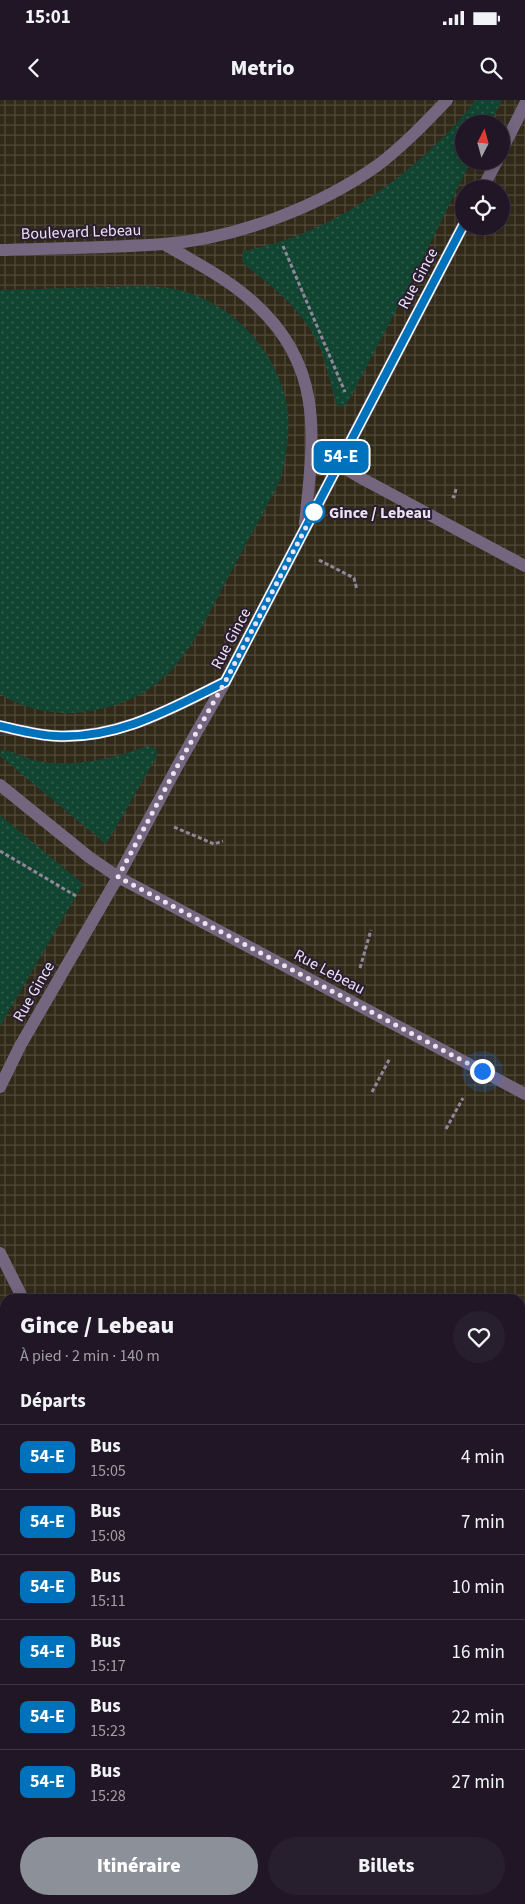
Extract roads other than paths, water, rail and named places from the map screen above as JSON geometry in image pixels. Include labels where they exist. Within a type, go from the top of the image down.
[{"type":"street","points":[[164,244],[229,233],[288,213],[321,199],[378,164],[408,140],[446,100]]},
{"type":"street","points":[[510,135],[524,109]]},
{"type":"street","name":"Rue Gince","points":[[0,1087],[20,1046],[118,877],[225,682],[458,235]]},
{"type":"street","points":[[164,244],[235,287],[247,297],[272,321],[287,342],[297,361],[309,397],[312,422],[313,450],[305,531]]},
{"type":"street","name":"Boulevard Lebeau","points":[[0,250],[164,244]]},
{"type":"street","points":[[313,450],[525,566]]},
{"type":"street","points":[[0,726],[56,736],[88,735],[119,730],[154,717],[225,682]]},
{"type":"street","points":[[0,785],[82,852],[118,877]]},
{"type":"street","name":"Rue Lebeau","points":[[118,877],[525,1094]]},
{"type":"street","points":[[0,1253],[20,1294]]},
{"type":"place","name":"Gince / Lebeau","points":[[314,512]]}]
